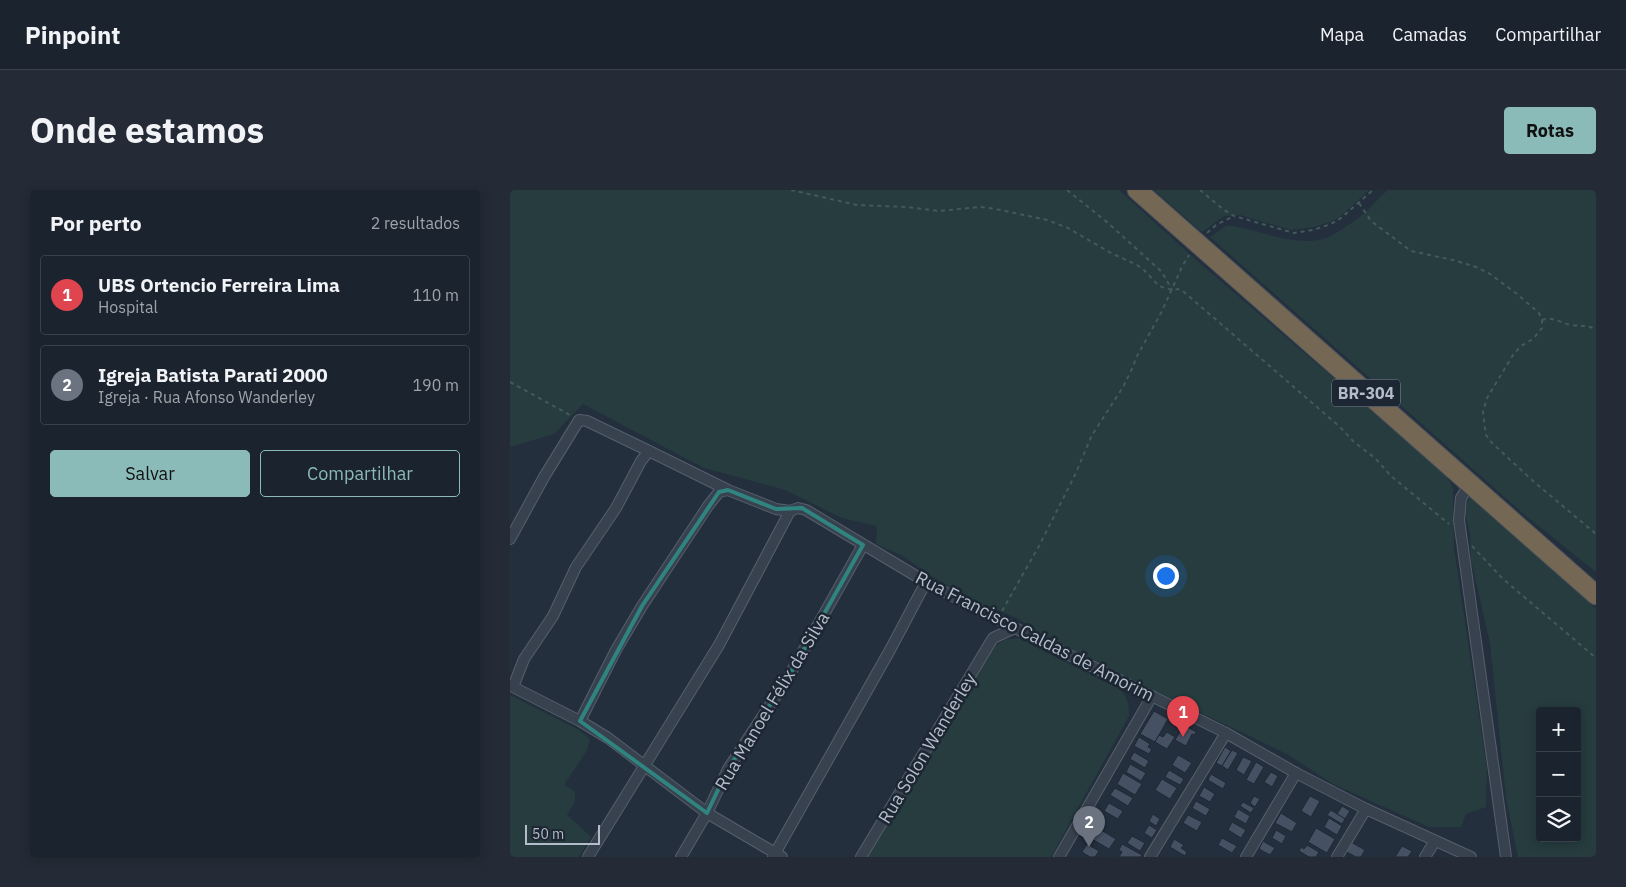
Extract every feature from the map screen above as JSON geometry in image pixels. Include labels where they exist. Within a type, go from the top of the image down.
[{"type":"highway","name":"BR-304","points":[[1137,190],[1596,595]]},
{"type":"street","points":[[510,539],[544,477],[579,420]]},
{"type":"street","name":"Rua Francisco Caldas de Amorim","points":[[579,420],[587,421],[728,490],[776,509],[790,511],[798,508],[806,510],[926,582],[994,618],[1226,733],[1296,773],[1366,809],[1471,857]]},
{"type":"street","points":[[649,451],[641,461],[616,508],[576,567],[553,616],[524,659],[511,686],[580,721],[608,738],[706,813],[777,856],[926,582]]},
{"type":"street","points":[[1470,485],[1461,498],[1462,535],[1506,857]]},
{"type":"street","points":[[580,721],[616,650],[642,606],[708,506],[719,492],[728,490]]},
{"type":"street","points":[[588,857],[643,765],[660,741],[719,645],[790,511]]},
{"type":"street","name":"Rua Manoel Félix da Silva","points":[[681,857],[728,769],[789,676],[863,545]]},
{"type":"street","points":[[994,618],[993,638],[1015,628]]},
{"type":"street","name":"Rua Solon Wanderley","points":[[861,857],[993,638]]},
{"type":"street","points":[[1059,857],[1152,696]]},
{"type":"street","points":[[1150,857],[1226,733]]},
{"type":"street","points":[[1246,857],[1296,773]]},
{"type":"street","points":[[1337,857],[1366,809]]},
{"type":"street","points":[[1425,857],[1435,841]]},
{"type":"path","points":[[791,190],[857,205],[907,207],[939,211],[980,207],[996,208],[1047,220],[1068,228],[1111,253],[1137,265],[1159,286],[1172,290],[1178,289],[1184,292],[1340,427],[1354,442],[1375,458],[1391,476],[1462,535],[1503,580],[1596,658]]},
{"type":"path","points":[[1067,190],[1108,223],[1162,272],[1172,290]]},
{"type":"path","points":[[1200,190],[1234,216],[1290,232],[1331,224],[1341,218],[1373,190]]},
{"type":"path","points":[[1359,203],[1370,221],[1412,251],[1476,267],[1490,274],[1518,294],[1540,313],[1542,328],[1533,339],[1513,355],[1486,398],[1483,412],[1486,435],[1492,443],[1533,481],[1596,534]]},
{"type":"path","points":[[994,618],[1011,597],[1040,546],[1092,436],[1123,388],[1136,356],[1172,290],[1195,242],[1216,225],[1234,216]]},
{"type":"path","points":[[1542,320],[1548,318],[1596,329]]},
{"type":"path","points":[[510,382],[579,420]]},
{"type":"highlighted area","points":[[728,490],[776,509],[802,508],[863,545],[789,676],[728,769],[707,813],[580,721],[642,606],[719,492]]},
{"type":"green space","points":[[510,190],[1119,190],[1194,258],[1445,474],[1453,488],[1454,548],[1487,769],[1486,807],[1466,814],[1461,827],[1429,827],[1333,784],[1287,754],[1138,683],[1041,634],[1019,619],[980,603],[933,577],[903,556],[876,544],[877,526],[842,518],[785,490],[704,468],[583,404],[554,434],[510,447]]},
{"type":"green space","points":[[1154,190],[1369,190],[1340,217],[1314,227],[1291,230],[1240,215],[1224,216],[1202,232]]},
{"type":"green space","points":[[1388,190],[1596,190],[1596,572],[1526,516],[1210,237],[1226,226],[1233,226],[1282,238],[1307,241],[1319,240],[1331,236],[1361,216]]},
{"type":"green space","points":[[1469,497],[1596,608],[1596,857],[1518,857],[1506,798],[1490,643],[1471,560],[1470,534],[1465,513]]},
{"type":"green space","points":[[1018,638],[1121,690],[1128,705],[1129,716],[1051,857],[866,857],[996,645],[1004,640]]},
{"type":"green space","points":[[510,695],[579,730],[590,739],[587,750],[564,785],[575,792],[575,801],[567,815],[591,837],[579,857],[510,857]]},
{"type":"building","points":[[1154,711],[1168,719],[1155,742],[1140,734]]},
{"type":"building","points":[[1184,725],[1196,732],[1194,735],[1192,734],[1186,746],[1175,740]]},
{"type":"building","points":[[1167,732],[1175,737],[1167,749],[1155,742],[1159,735],[1163,737]]},
{"type":"building","points":[[1139,737],[1150,744],[1148,747],[1152,749],[1149,754],[1134,746]]},
{"type":"building","points":[[1225,747],[1231,751],[1222,766],[1216,763]]},
{"type":"building","points":[[1232,750],[1238,753],[1228,770],[1222,766]]},
{"type":"building","points":[[1134,752],[1149,761],[1145,768],[1130,759]]},
{"type":"building","points":[[1178,755],[1192,763],[1185,773],[1172,765]]},
{"type":"building","points":[[1243,757],[1252,761],[1244,775],[1236,770]]},
{"type":"building","points":[[1256,762],[1264,767],[1254,784],[1246,780]]},
{"type":"building","points":[[1130,764],[1146,773],[1141,781],[1126,772]]},
{"type":"building","points":[[1169,770],[1184,779],[1180,785],[1165,777]]},
{"type":"building","points":[[1271,772],[1278,776],[1272,787],[1264,782]]},
{"type":"building","points":[[1123,773],[1142,784],[1135,795],[1117,784]]},
{"type":"building","points":[[1211,774],[1226,783],[1223,789],[1208,780]]},
{"type":"building","points":[[1162,779],[1177,788],[1170,799],[1155,790]]},
{"type":"building","points":[[1204,787],[1215,794],[1210,802],[1199,796]]},
{"type":"building","points":[[1115,788],[1133,798],[1128,806],[1110,795]]},
{"type":"building","points":[[1254,796],[1260,799],[1255,807],[1250,803]]},
{"type":"building","points":[[1310,796],[1320,801],[1311,817],[1301,811]]},
{"type":"building","points":[[1196,801],[1210,809],[1206,816],[1192,808]]},
{"type":"building","points":[[1243,802],[1254,808],[1251,813],[1240,806]]},
{"type":"building","points":[[1109,803],[1123,811],[1118,819],[1104,811]]},
{"type":"building","points":[[1342,806],[1350,811],[1345,819],[1337,814]]},
{"type":"building","points":[[1238,809],[1250,816],[1246,824],[1234,817]]},
{"type":"building","points":[[1331,810],[1345,819],[1342,824],[1327,815]]},
{"type":"building","points":[[1281,813],[1297,823],[1292,832],[1275,823]]},
{"type":"building","points":[[1153,814],[1160,819],[1156,826],[1149,821]]},
{"type":"building","points":[[1188,815],[1202,822],[1197,831],[1183,823]]},
{"type":"building","points":[[1329,818],[1342,826],[1337,835],[1324,827]]},
{"type":"building","points":[[1232,822],[1246,830],[1241,838],[1228,830]]},
{"type":"building","points":[[1091,824],[1116,839],[1109,849],[1085,835]]},
{"type":"building","points":[[1149,825],[1157,830],[1152,838],[1144,833]]},
{"type":"building","points":[[1316,828],[1335,839],[1327,853],[1308,842]]},
{"type":"building","points":[[1276,830],[1286,836],[1282,844],[1272,838]]},
{"type":"building","points":[[1132,836],[1145,843],[1140,851],[1127,843]]},
{"type":"building","points":[[1222,838],[1237,846],[1232,853],[1218,845]]},
{"type":"building","points":[[1174,839],[1184,845],[1181,848],[1187,852],[1185,856],[1170,847]]},
{"type":"building","points":[[1263,841],[1275,848],[1270,855],[1259,849]]},
{"type":"building","points":[[1351,842],[1365,850],[1361,857],[1356,857],[1345,851]]},
{"type":"building","points":[[1087,844],[1099,851],[1095,857],[1090,857],[1082,852]]},
{"type":"building","points":[[1122,844],[1142,855],[1141,857],[1119,857],[1122,852],[1119,850]]},
{"type":"building","points":[[1307,845],[1319,852],[1316,857],[1309,857],[1299,851],[1301,847],[1304,849]]},
{"type":"building","points":[[1402,846],[1412,851],[1408,857],[1395,857]]},
{"type":"place","name":"UBS Ortencio Ferreira Lima","points":[[1183,737]]},
{"type":"place","name":"Igreja Batista Parati 2000","points":[[1089,847]]}]
